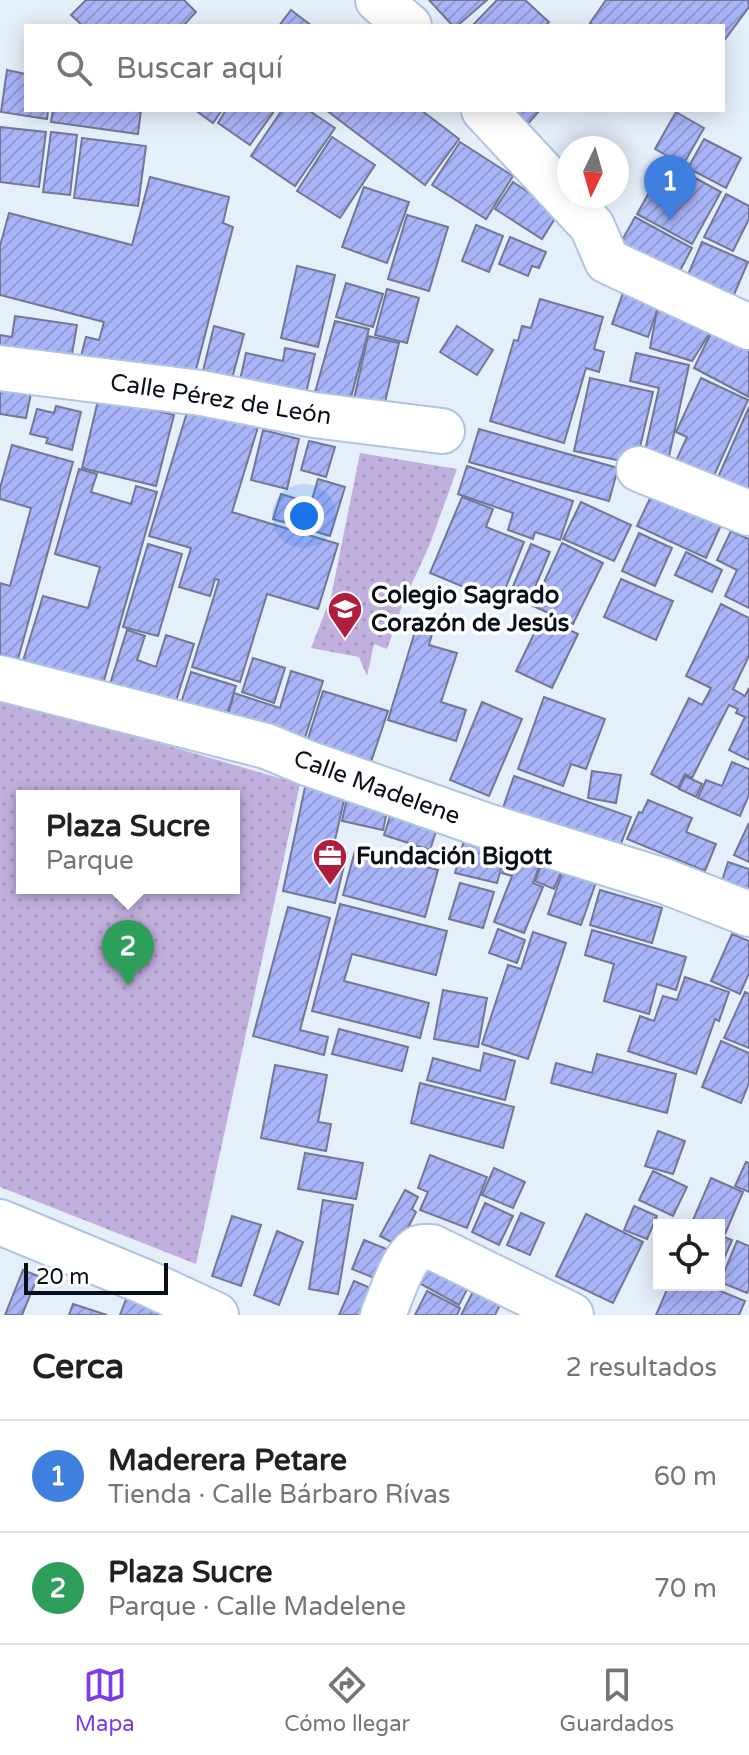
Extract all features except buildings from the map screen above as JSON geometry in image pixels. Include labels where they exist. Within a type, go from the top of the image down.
[{"type":"street","points":[[378,0],[407,24]]},
{"type":"street","points":[[486,112],[592,226],[607,261],[749,327]]},
{"type":"street","name":"Calle Pérez de León","points":[[0,368],[201,393],[314,415],[442,431]]},
{"type":"street","points":[[639,469],[749,513]]},
{"type":"street","name":"Calle Madelene","points":[[0,678],[266,746],[484,825],[664,881],[749,914]]},
{"type":"street","points":[[0,1222],[216,1315]]},
{"type":"street","points":[[383,1315],[408,1257],[417,1248],[424,1247],[432,1247],[571,1315]]},
{"type":"shaded area","points":[[360,453],[457,469],[387,649],[374,644],[367,676],[359,657],[311,648],[331,597]]},
{"type":"shaded area","points":[[0,697],[300,784],[196,1264],[0,1187]]},
{"type":"place","name":"Maderera Petare","points":[[670,221]]},
{"type":"place","name":"Colegio Sagrado Corazón de Jesús","points":[[345,640]]},
{"type":"place","name":"Fundación Bigott","points":[[330,887]]},
{"type":"place","name":"Plaza Sucre","points":[[128,986]]}]
